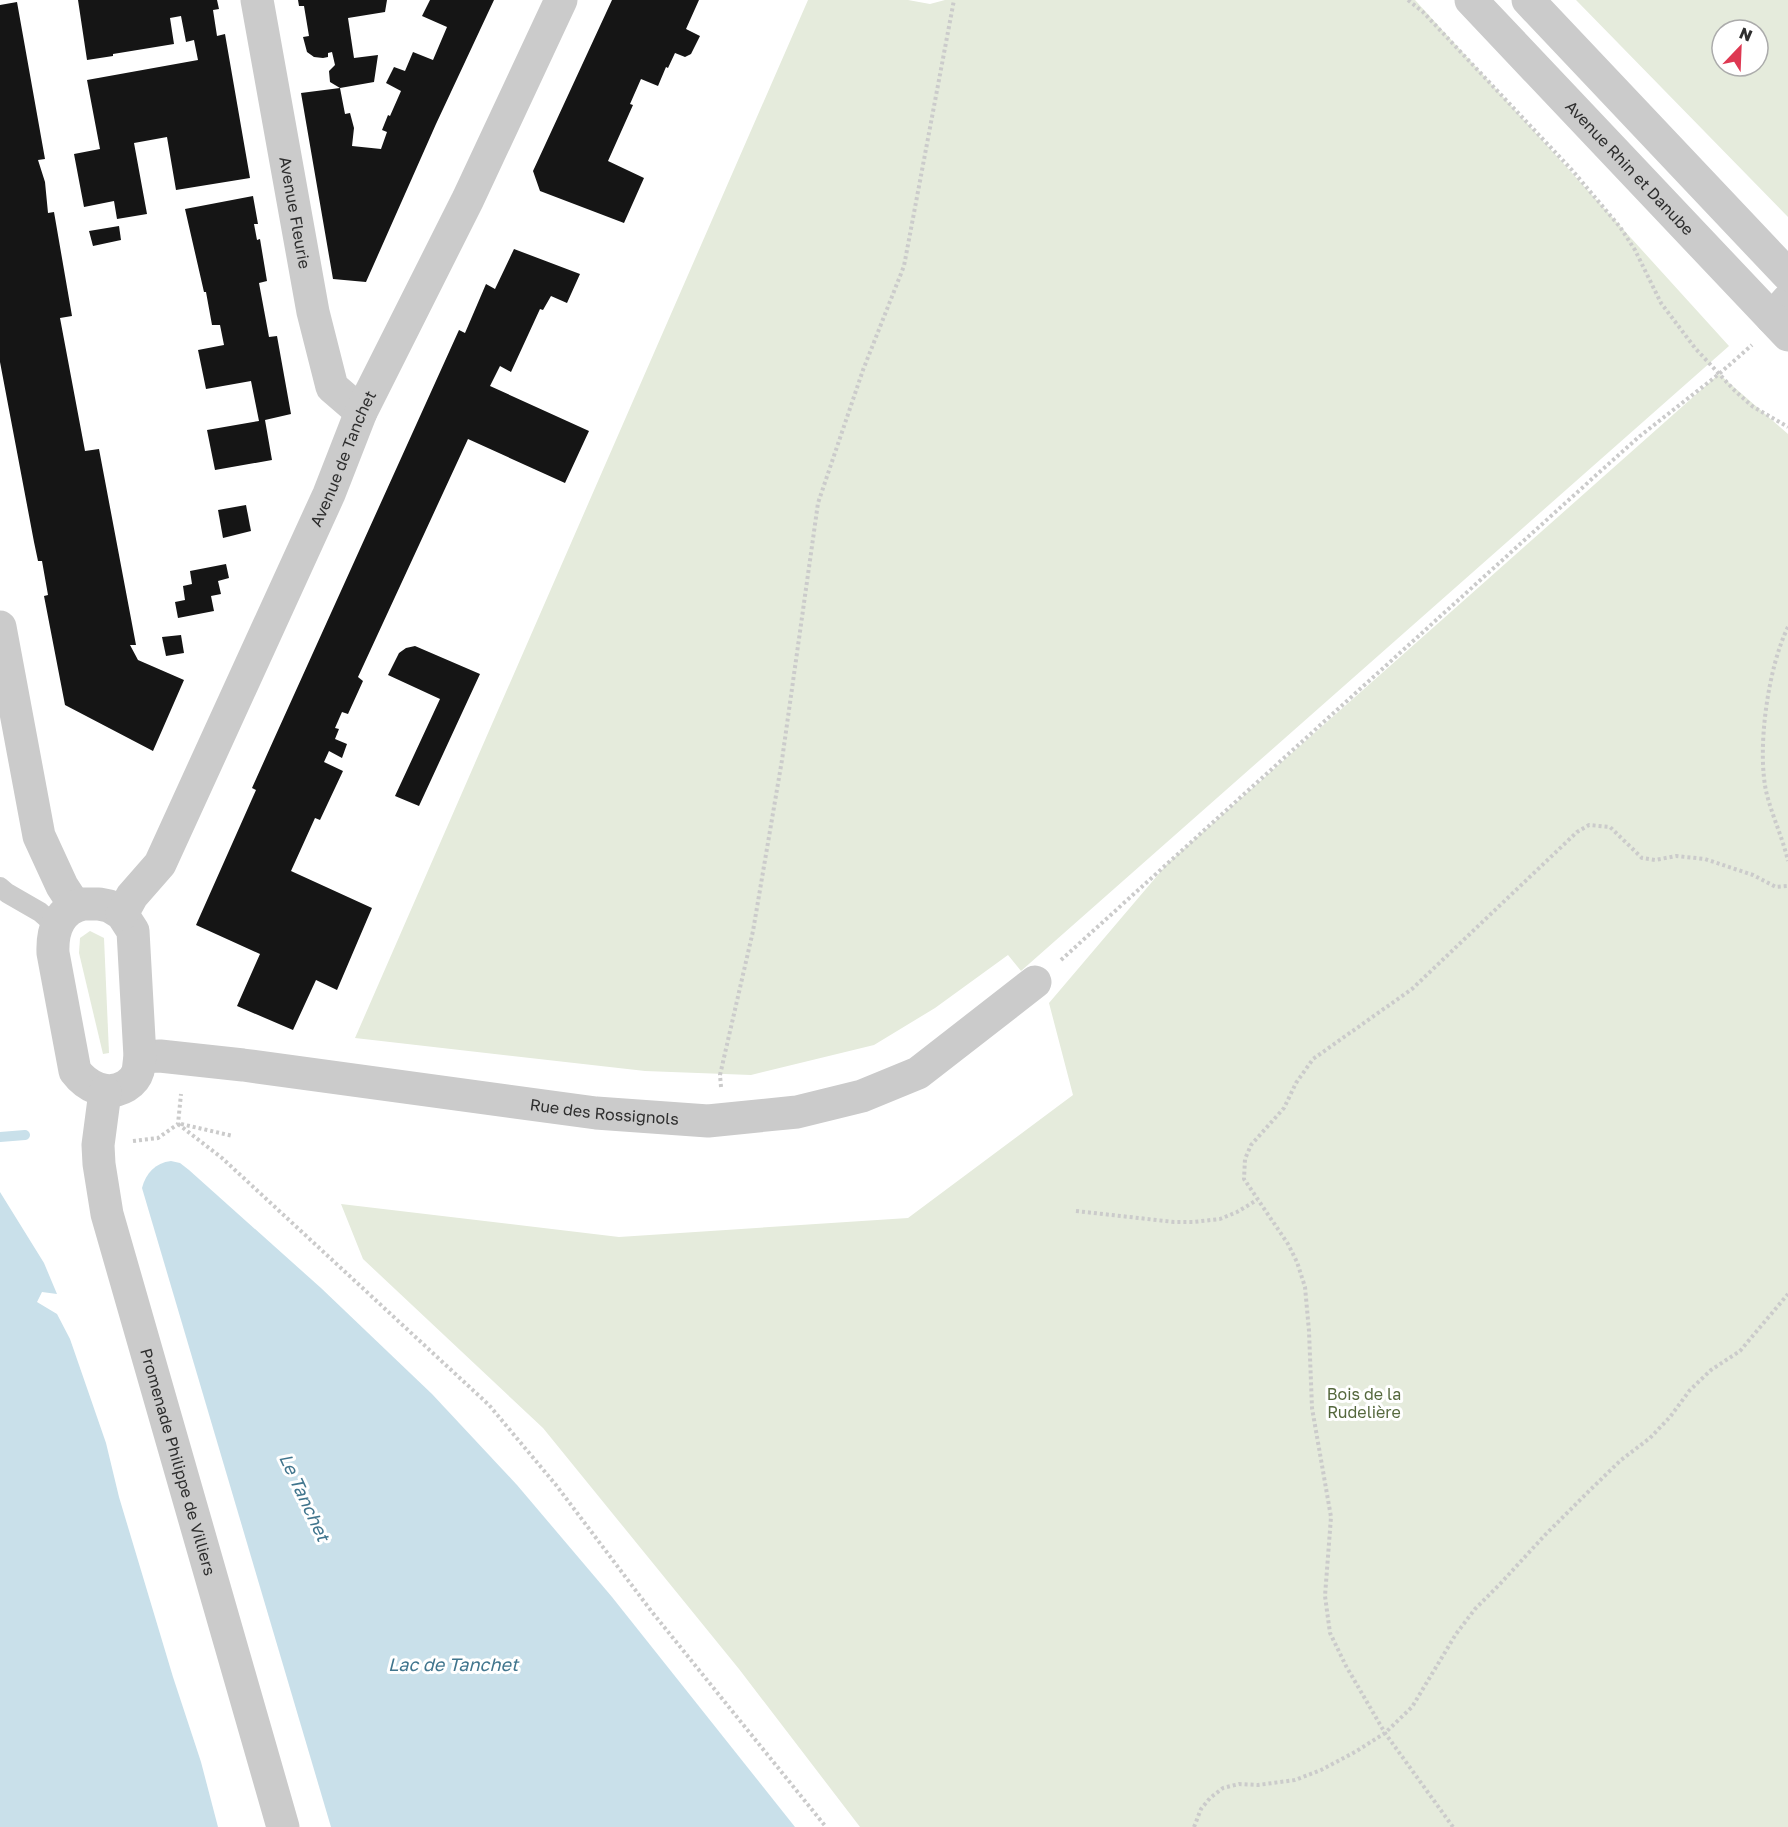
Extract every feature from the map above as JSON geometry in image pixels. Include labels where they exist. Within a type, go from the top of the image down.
[{"type":"street","name":"Avenue Fleurie","points":[[257,0],[313,312],[327,369],[332,387],[361,412]]},
{"type":"street","name":"Avenue de Tanchet","points":[[122,914],[132,896],[160,864],[176,831],[329,494],[361,412],[468,200],[561,0]]},
{"type":"street","name":"Avenue Rhin et Danube","points":[[1471,0],[1783,318]]},
{"type":"street","points":[[1528,0],[1788,275]]},
{"type":"street","points":[[0,627],[39,836],[62,886],[65,916]]},
{"type":"street","points":[[83,904],[110,906],[122,914],[133,931],[140,1057],[138,1071],[132,1082],[116,1091],[105,1092],[80,1077],[72,1064],[52,939],[65,916],[83,904]]},
{"type":"street","name":"Rue des Rossignols","points":[[140,1057],[159,1056],[298,1073],[596,1113],[708,1121],[724,1120],[797,1112],[841,1102],[918,1073],[1035,982]]},
{"type":"street","name":"Promenade Philippe de Villiers","points":[[105,1092],[98,1145],[107,1214],[283,1827]]},
{"type":"lane","points":[[0,887],[40,912],[65,916]]},
{"type":"path","points":[[724,1120],[720,1075],[753,931],[777,794],[818,503],[863,370],[904,266],[954,0]]},
{"type":"path","points":[[1408,0],[1423,12],[1572,170],[1620,227],[1635,250],[1661,303],[1695,348],[1752,406],[1788,427]]},
{"type":"path","points":[[1035,982],[1624,450],[1719,374],[1783,318]]},
{"type":"path","points":[[1788,627],[1774,664],[1766,708],[1763,754],[1767,793],[1788,861]]},
{"type":"path","points":[[1453,1827],[1384,1733],[1330,1633],[1325,1596],[1331,1516],[1312,1408],[1305,1287],[1288,1244],[1244,1179],[1245,1159],[1251,1145],[1284,1108],[1296,1083],[1313,1059],[1412,989],[1577,832],[1589,825],[1610,827],[1642,858],[1655,860],[1676,856],[1705,859],[1753,875],[1776,887],[1788,886]]},
{"type":"path","points":[[178,1124],[183,1085]]},
{"type":"path","points":[[178,1124],[222,1158],[489,1405],[556,1485],[652,1612],[826,1827]]},
{"type":"path","points":[[130,1141],[158,1138],[178,1124],[233,1136]]},
{"type":"path","points":[[1076,1211],[1193,1222],[1220,1219],[1257,1200]]},
{"type":"path","points":[[1194,1827],[1201,1809],[1223,1788],[1239,1784],[1258,1785],[1295,1780],[1321,1770],[1384,1733],[1412,1707],[1456,1634],[1475,1609],[1621,1460],[1650,1438],[1670,1417],[1690,1390],[1711,1370],[1740,1351],[1788,1294]]},
{"type":"green space","points":[[808,0],[908,0],[930,4],[945,0],[1415,0],[1729,346],[1021,971],[1008,955],[935,1008],[874,1045],[751,1075],[645,1071],[355,1038]]},
{"type":"green space","points":[[1576,0],[1788,0],[1788,217]]},
{"type":"green space","name":"Bois de la Rudelière","points":[[1719,374],[1788,434],[1788,1827],[860,1827],[739,1669],[543,1428],[363,1259],[341,1204],[619,1237],[908,1218],[1073,1095],[1049,1003],[1168,863]]},
{"type":"green space","points":[[90,931],[104,938],[109,1053],[103,1054],[79,953],[80,938]]},
{"type":"water","name":"Lac de Tanchet","points":[[171,1161],[180,1163],[189,1170],[321,1288],[432,1394],[517,1485],[612,1597],[795,1827],[331,1827],[142,1188],[152,1170],[160,1164]]},
{"type":"water","points":[[0,1192],[44,1263],[57,1294],[42,1292],[37,1302],[57,1314],[70,1339],[106,1443],[119,1497],[201,1762],[218,1827],[0,1827]]},
{"type":"building","points":[[78,0],[217,0],[219,9],[213,10],[217,36],[225,34],[250,178],[176,190],[167,137],[134,143],[147,214],[117,219],[114,201],[84,207],[74,154],[100,149],[87,80],[198,60],[194,40],[186,42],[181,16],[170,18],[174,44],[87,60]]},
{"type":"building","points":[[298,0],[387,0],[385,12],[348,18],[354,58],[378,55],[374,82],[340,88],[330,82],[329,71],[335,65],[332,52],[328,53],[328,57],[323,58],[314,57],[307,52],[303,37],[309,36],[304,6],[299,6]]},
{"type":"building","points":[[430,0],[494,0],[366,282],[333,279],[301,93],[340,88],[345,114],[350,113],[354,128],[352,146],[381,149],[387,132],[382,130],[401,91],[386,83],[394,67],[405,71],[413,52],[433,60],[447,27],[422,16]]},
{"type":"building","points":[[612,0],[699,0],[686,29],[700,36],[691,54],[685,57],[675,53],[658,86],[641,79],[630,104],[633,105],[608,161],[644,178],[624,223],[540,191],[533,171]]},
{"type":"building","points":[[17,2],[45,159],[38,160],[45,182],[48,213],[54,212],[72,316],[60,318],[85,451],[99,449],[136,645],[130,645],[138,660],[184,680],[153,751],[65,705],[44,596],[48,595],[42,561],[38,561],[0,362],[0,5]]},
{"type":"building","points":[[253,196],[258,224],[254,224],[257,240],[260,239],[267,281],[259,283],[269,337],[277,336],[291,414],[265,420],[272,460],[215,470],[207,430],[259,421],[251,381],[206,389],[198,350],[224,345],[220,325],[212,325],[185,209]]},
{"type":"building","points":[[119,226],[121,240],[93,246],[89,231]]},
{"type":"building","points":[[514,249],[580,274],[567,303],[551,296],[543,310],[540,309],[511,372],[500,366],[490,386],[589,431],[565,483],[468,439],[358,677],[363,681],[348,714],[342,712],[335,728],[339,729],[335,739],[347,744],[342,758],[329,751],[324,762],[343,771],[320,820],[315,818],[291,871],[372,908],[337,990],[316,980],[293,1030],[237,1006],[260,954],[196,925],[256,790],[252,788],[459,330],[465,333],[486,284],[495,289]]},
{"type":"building","points":[[246,505],[251,531],[223,538],[218,510]]},
{"type":"building","points":[[226,564],[229,578],[218,581],[221,594],[211,596],[214,611],[178,618],[175,602],[185,600],[183,586],[192,584],[190,571]]},
{"type":"building","points":[[181,635],[184,653],[166,656],[162,637]]},
{"type":"building","points":[[415,646],[480,674],[419,806],[395,796],[440,699],[388,675],[399,653]]},
{"type":"waterway","name":"Le Tanchet","points":[[0,1137],[25,1135]]}]
